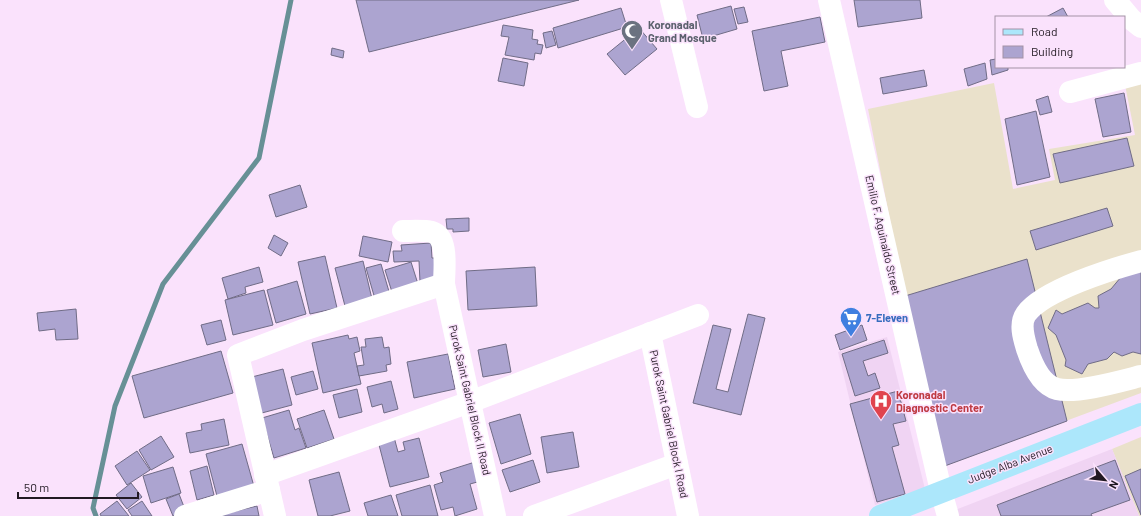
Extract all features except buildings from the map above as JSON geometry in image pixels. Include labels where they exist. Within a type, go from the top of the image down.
[{"type":"main road","name":"Judge Alba Avenue","points":[[880,516],[1141,414]]},
{"type":"street","points":[[671,0],[697,107]]},
{"type":"street","name":"Emilio F. Aguinaldo Street","points":[[829,0],[941,491],[948,516]]},
{"type":"street","points":[[1115,0],[1131,19],[1141,27]]},
{"type":"street","points":[[1070,92],[1141,73]]},
{"type":"street","name":"Purok Saint Gabriel Block II Road","points":[[403,231],[433,232],[441,240],[444,253],[444,284],[495,516]]},
{"type":"street","points":[[1141,261],[1113,269],[1071,285],[1044,299],[1025,315],[1022,328],[1030,358],[1037,372],[1048,385],[1057,390],[1094,387],[1141,376]]},
{"type":"street","points":[[275,516],[238,355],[303,330],[444,284]]},
{"type":"street","points":[[186,516],[267,482],[470,402],[698,315]]},
{"type":"street","name":"Purok Saint Gabriel Block I Road","points":[[650,333],[688,516]]},
{"type":"street","points":[[534,516],[677,464]]},
{"type":"shaded area","points":[[1141,81],[1141,393],[942,467],[905,296],[868,109],[994,83],[1013,189],[1055,180],[1049,149],[1135,135],[1125,85]]},
{"type":"shaded area","name":"Koronadal Diagnostic Center","points":[[887,337],[925,489],[875,505],[838,352]]},
{"type":"shaded area","points":[[1141,437],[1141,516],[1139,516],[1112,449]]},
{"type":"shaded area","points":[[1112,449],[1139,516],[952,516],[950,512]]},
{"type":"waterway","points":[[96,516],[93,508],[115,406],[163,284],[259,158],[291,0]]},
{"type":"place","name":"Koronadal Grand Mosque","points":[[632,50]]},
{"type":"place","name":"7-Eleven","points":[[851,338]]},
{"type":"place","name":"Koronadal Diagnostic Center","points":[[881,420]]}]
